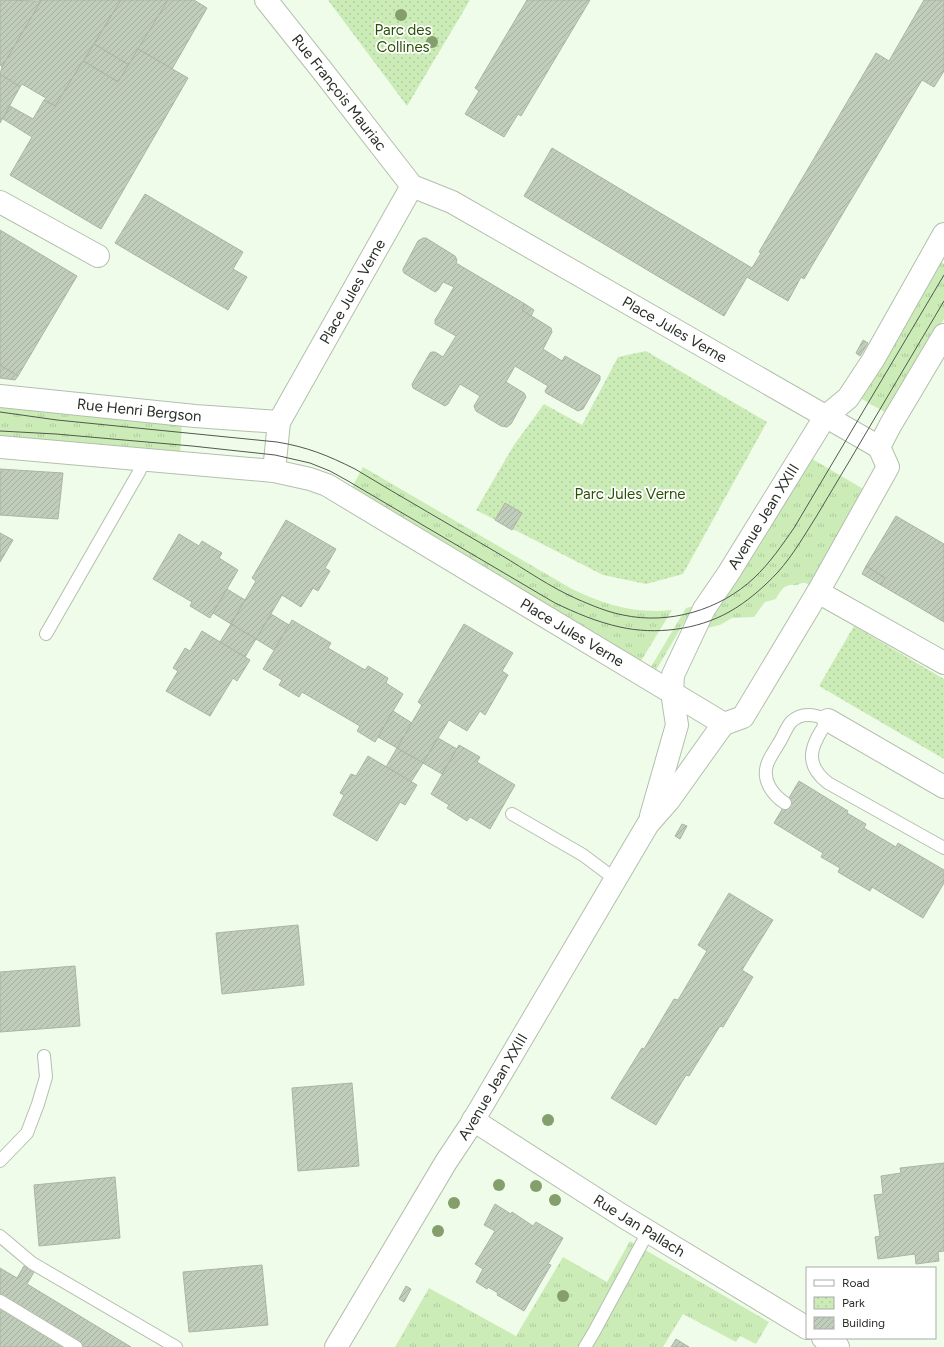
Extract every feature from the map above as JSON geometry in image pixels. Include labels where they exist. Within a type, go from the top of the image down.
[{"type":"street","name":"Rue François Mauriac","points":[[266,0],[412,186]]},
{"type":"street","name":"Place Jules Verne","points":[[724,724],[327,485],[310,479],[274,471],[279,422],[412,186],[452,202],[879,448]]},
{"type":"street","points":[[0,202],[98,256]]},
{"type":"street","name":"Avenue Jean XXIII","points":[[648,824],[677,726],[672,692],[673,675],[704,609],[728,574],[826,417],[848,398],[944,234]]},
{"type":"street","points":[[724,724],[743,717],[818,592],[888,467],[879,448],[891,424],[944,335]]},
{"type":"street","name":"Rue Henri Bergson","points":[[0,396],[195,416],[279,422]]},
{"type":"street","points":[[0,447],[274,471]]},
{"type":"street","points":[[818,592],[944,663]]},
{"type":"street","points":[[828,720],[944,787]]},
{"type":"street","name":"Avenue Jean XXIII","points":[[336,1347],[446,1162],[473,1120],[648,824],[669,800],[724,724]]},
{"type":"street","name":"Rue Jan Pallach","points":[[473,1120],[509,1145],[648,1232],[806,1327]]},
{"type":"street","points":[[825,1339],[838,1347]]},
{"type":"lane","points":[[46,634],[145,459]]},
{"type":"lane","points":[[785,803],[773,794],[768,785],[766,775],[767,765],[792,722],[809,714],[817,715],[828,720],[817,737],[812,749],[812,759],[820,777],[828,783],[944,848]]},
{"type":"lane","points":[[512,814],[583,855],[615,879]]},
{"type":"lane","points":[[0,1161],[27,1134],[46,1077],[44,1056]]},
{"type":"lane","points":[[586,1347],[648,1232]]},
{"type":"lane","points":[[0,1236],[32,1263],[176,1347]]},
{"type":"lane","points":[[0,1301],[76,1347]]},
{"type":"green space","name":"Parc des Collines","points":[[328,0],[470,0],[407,106]]},
{"type":"green space","points":[[941,262],[944,264],[944,319],[888,414],[860,398]]},
{"type":"green space","name":"Parc Jules Verne","points":[[646,351],[767,422],[683,574],[646,584],[603,575],[476,510],[514,445],[544,404],[582,425],[618,357]]},
{"type":"green space","points":[[0,406],[182,423],[180,455],[0,438]]},
{"type":"green space","points":[[809,457],[865,490],[809,585],[803,583],[783,588],[776,599],[765,602],[754,617],[732,618],[720,625],[707,628]]},
{"type":"green space","points":[[363,467],[584,595],[620,607],[645,611],[672,610],[641,661],[351,489]]},
{"type":"green space","points":[[694,606],[656,670],[651,667],[686,608]]},
{"type":"green space","points":[[854,626],[944,679],[944,759],[819,686]]},
{"type":"green space","points":[[630,1241],[769,1322],[756,1344],[740,1336],[736,1342],[683,1314],[663,1347],[395,1347],[429,1288],[516,1336],[563,1257],[607,1282]]},
{"type":"building","points":[[0,0],[41,1],[2,67],[0,65]]},
{"type":"building","points":[[39,0],[121,0],[55,106],[44,100],[46,98],[22,84],[20,87],[0,74],[2,67],[41,1]]},
{"type":"building","points":[[121,0],[168,0],[129,65],[94,44]]},
{"type":"building","points":[[168,0],[194,0],[207,8],[172,69],[138,49]]},
{"type":"building","points":[[527,0],[590,0],[521,116],[518,114],[504,137],[465,114],[479,91],[475,88]]},
{"type":"building","points":[[924,0],[944,0],[944,71],[934,87],[922,80],[804,279],[801,277],[788,301],[747,277],[724,316],[524,196],[552,148],[752,268],[761,253],[759,252],[876,53],[889,61]]},
{"type":"building","points":[[94,44],[129,65],[118,82],[84,61]]},
{"type":"building","points":[[138,49],[188,78],[101,229],[10,175],[32,137],[3,119],[10,106],[33,119],[44,100],[55,106],[83,61],[118,82]]},
{"type":"building","points":[[0,74],[20,87],[0,123]]},
{"type":"building","points":[[145,194],[243,252],[233,269],[247,277],[228,310],[115,243]]},
{"type":"building","points":[[0,230],[77,276],[18,376],[0,365]]},
{"type":"building","points":[[426,238],[455,256],[457,260],[456,263],[525,304],[522,310],[551,328],[552,332],[543,349],[562,361],[565,356],[600,376],[600,380],[583,409],[578,411],[546,393],[545,391],[548,386],[515,366],[506,382],[524,393],[526,397],[511,424],[507,427],[501,426],[476,411],[474,406],[480,396],[460,384],[448,404],[445,406],[413,388],[412,384],[430,353],[435,352],[443,357],[456,336],[435,324],[435,320],[454,287],[443,282],[435,292],[403,271],[418,241]]},
{"type":"building","points":[[525,304],[534,310],[531,316],[522,310]]},
{"type":"building","points":[[863,340],[868,343],[860,356],[856,353]]},
{"type":"building","points":[[0,365],[18,376],[15,380],[0,378]]},
{"type":"building","points":[[0,469],[63,473],[58,519],[0,515]]},
{"type":"building","points":[[505,503],[522,513],[512,530],[495,520]]},
{"type":"building","points":[[896,516],[944,544],[944,622],[881,585],[885,578],[866,566]]},
{"type":"building","points":[[286,520],[336,549],[325,568],[330,571],[318,591],[313,588],[301,607],[282,595],[256,639],[231,624],[256,581],[252,578]]},
{"type":"building","points":[[0,533],[13,540],[0,562]]},
{"type":"building","points":[[179,534],[199,546],[202,541],[222,553],[219,558],[238,570],[210,618],[190,606],[192,602],[153,579]]},
{"type":"building","points":[[866,566],[885,578],[881,585],[862,574]]},
{"type":"building","points":[[227,589],[245,600],[231,624],[213,613]]},
{"type":"building","points":[[271,614],[289,625],[274,650],[256,639]]},
{"type":"building","points":[[292,620],[331,643],[328,648],[365,670],[368,666],[388,678],[386,683],[403,694],[375,742],[357,731],[360,726],[302,692],[299,697],[279,685],[282,680],[263,669]]},
{"type":"building","points":[[231,624],[256,639],[245,657],[220,642]]},
{"type":"building","points":[[464,624],[513,653],[502,671],[508,675],[485,715],[480,711],[467,731],[449,720],[423,763],[397,748],[422,705],[418,702]]},
{"type":"building","points":[[202,631],[250,660],[237,681],[233,678],[210,716],[166,691],[178,671],[173,668],[185,648],[190,651]]},
{"type":"building","points":[[393,711],[412,723],[397,748],[378,737]]},
{"type":"building","points":[[438,738],[457,749],[442,774],[423,763]]},
{"type":"building","points":[[459,745],[480,757],[477,762],[515,785],[490,829],[470,817],[467,821],[447,808],[449,805],[431,794]]},
{"type":"building","points":[[397,748],[423,763],[411,782],[386,767]]},
{"type":"building","points":[[368,756],[417,785],[405,805],[400,802],[377,841],[333,815],[344,795],[340,793],[351,774],[356,776]]},
{"type":"building","points":[[799,781],[848,811],[847,813],[866,824],[864,828],[896,847],[898,843],[944,870],[944,883],[923,918],[872,887],[870,891],[838,872],[840,868],[821,857],[823,853],[774,823]]},
{"type":"building","points":[[682,824],[687,826],[680,839],[675,836]]},
{"type":"building","points":[[729,893],[773,920],[742,970],[753,977],[723,1027],[720,1026],[689,1076],[686,1075],[656,1125],[611,1098],[642,1048],[644,1049],[674,999],[678,1000],[707,951],[698,945]]},
{"type":"building","points":[[298,925],[304,985],[222,994],[216,933]]},
{"type":"building","points":[[75,966],[80,1026],[0,1032],[0,972]]},
{"type":"building","points":[[352,1083],[359,1166],[298,1171],[292,1088]]},
{"type":"building","points":[[944,1163],[944,1251],[938,1252],[939,1261],[916,1264],[915,1254],[878,1259],[875,1237],[880,1236],[874,1195],[883,1194],[881,1176],[901,1173],[900,1168]]},
{"type":"building","points":[[115,1177],[120,1238],[39,1246],[34,1185]]},
{"type":"building","points":[[495,1204],[511,1214],[512,1212],[533,1226],[536,1222],[563,1238],[548,1264],[551,1265],[524,1311],[497,1295],[498,1293],[488,1287],[487,1289],[476,1282],[483,1269],[475,1264],[495,1231],[484,1225]]},
{"type":"building","points":[[262,1265],[268,1325],[189,1332],[183,1272]]},
{"type":"building","points":[[24,1266],[34,1272],[27,1284],[131,1347],[0,1347],[0,1268],[17,1278]]},
{"type":"building","points":[[406,1286],[411,1289],[404,1302],[399,1299]]},
{"type":"building","points":[[676,1339],[689,1347],[671,1347]]},
{"type":"tram line","points":[[0,412],[57,420],[277,442],[307,449],[355,469],[548,584],[577,599],[605,610],[640,618],[676,616],[693,612],[726,599],[754,578],[776,554],[794,528],[944,275]]},
{"type":"tram line","points":[[0,431],[56,434],[192,446],[275,455],[310,463],[330,471],[348,481],[563,607],[595,620],[620,627],[647,631],[676,629],[703,623],[729,612],[755,594],[773,578],[783,566],[816,517],[944,301]]}]
